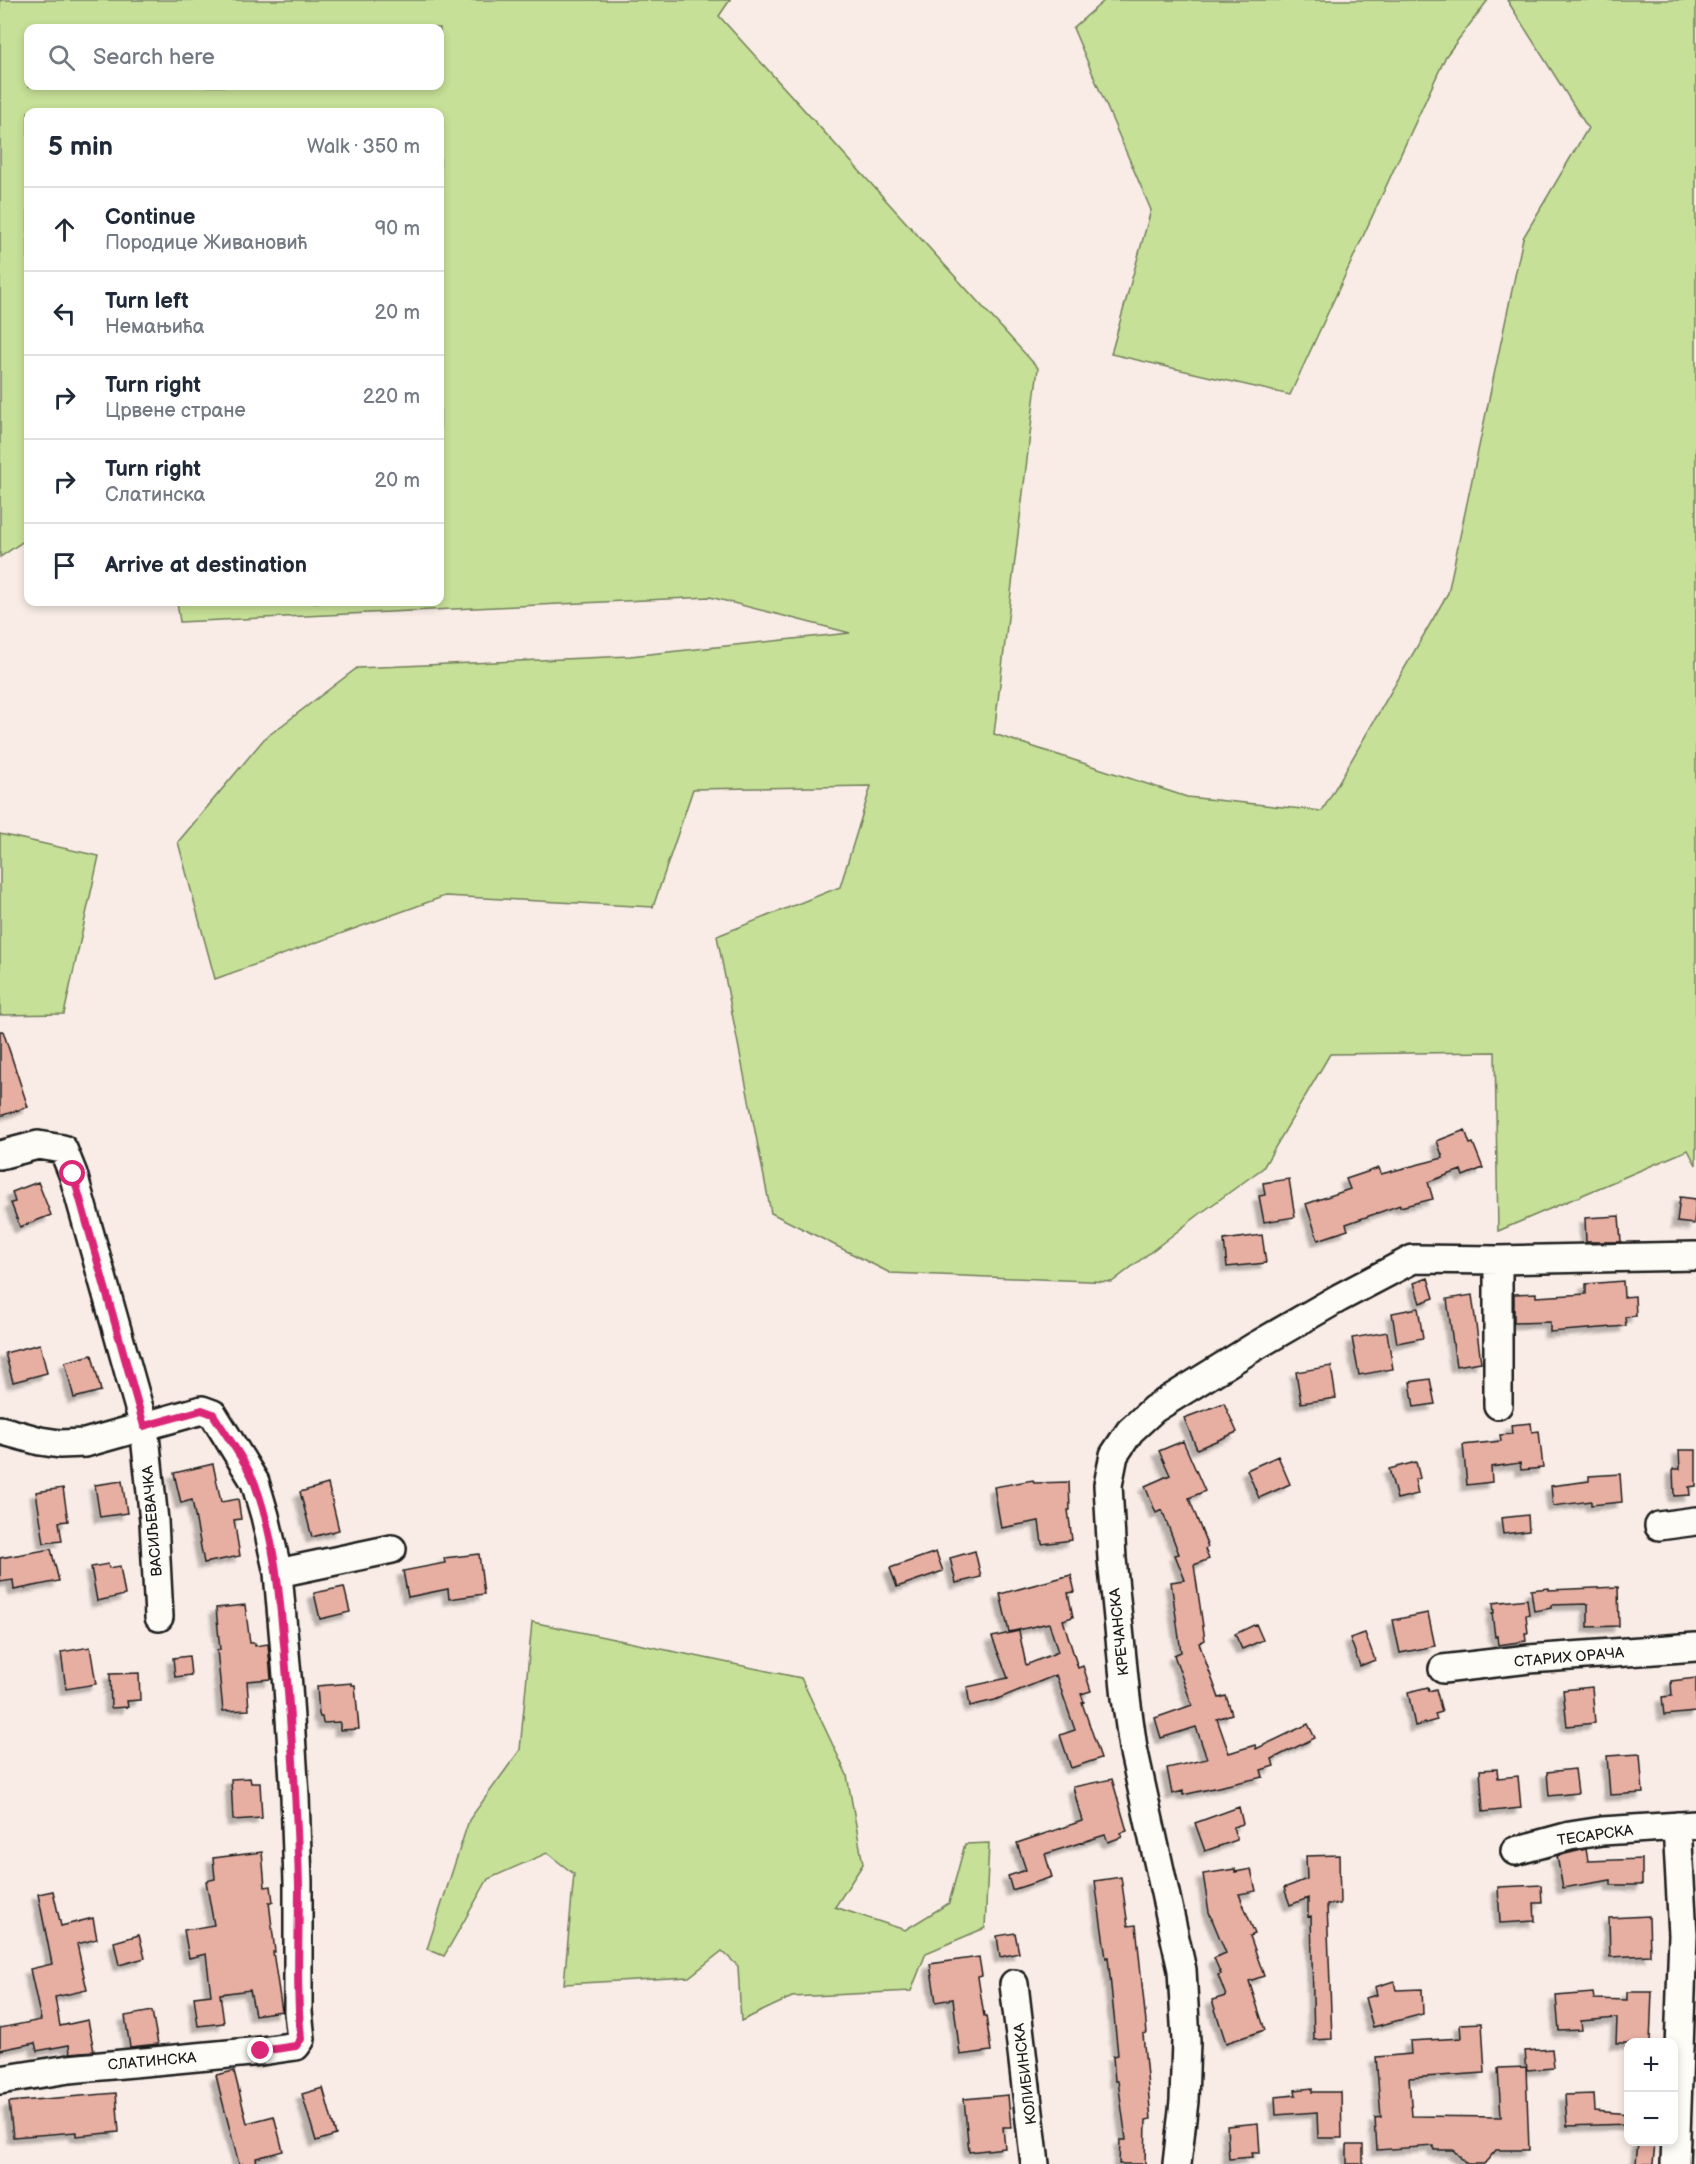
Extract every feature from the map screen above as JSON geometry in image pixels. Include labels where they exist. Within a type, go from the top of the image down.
[{"type":"street","name":"ВАСИЉЕВАЧКА","points":[[0,1155],[38,1145],[63,1149],[73,1174],[144,1426],[154,1521],[159,1617]]},
{"type":"street","points":[[1498,1405],[1498,1260],[1696,1256]]},
{"type":"street","name":"КРЕЧАНСКА","points":[[1177,2164],[1184,2101],[1186,2042],[1182,1970],[1133,1748],[1126,1698],[1112,1559],[1108,1485],[1114,1455],[1130,1431],[1154,1408],[1339,1298],[1413,1259],[1498,1260]]},
{"type":"street","points":[[0,1430],[39,1441],[60,1444],[85,1443],[202,1410],[213,1414],[255,1482],[278,1573],[392,1549]]},
{"type":"street","points":[[1659,1526],[1696,1521]]},
{"type":"street","name":"СЛАТИНСКА","points":[[0,2080],[69,2069],[261,2051],[296,2046],[301,2039],[298,2012],[298,1882],[295,1796],[278,1573]]},
{"type":"street","name":"СТАРИХ ОРАЧА","points":[[1443,1670],[1529,1659],[1696,1647]]},
{"type":"street","name":"ТЕСАРСКА","points":[[1515,1851],[1570,1836],[1687,1826],[1675,2164]]},
{"type":"street","name":"КОЛИБИНСКА","points":[[1014,1984],[1035,2164]]},
{"type":"green space","points":[[0,0],[730,0],[719,16],[1038,368],[994,734],[1187,797],[1322,811],[1448,593],[1523,238],[1588,128],[1507,0],[1696,0],[1696,1165],[1688,1150],[1498,1231],[1495,1052],[1330,1054],[1263,1168],[1112,1282],[890,1273],[771,1213],[717,936],[840,887],[871,786],[693,789],[653,907],[445,896],[215,979],[178,842],[264,739],[357,668],[630,656],[850,633],[710,597],[180,622],[178,606],[444,606],[444,108],[24,108],[24,541],[0,557]]},
{"type":"green space","points":[[1105,0],[1488,0],[1446,56],[1290,395],[1111,354],[1151,210],[1073,28]]},
{"type":"green space","points":[[0,834],[99,856],[64,1014],[0,1015]]},
{"type":"green space","points":[[532,1622],[801,1678],[847,1775],[863,1864],[835,1907],[905,1930],[949,1903],[965,1844],[989,1843],[985,1928],[926,1953],[911,1991],[792,1997],[741,2021],[738,1966],[722,1951],[689,1977],[564,1984],[574,1874],[547,1853],[488,1879],[444,1956],[427,1949],[469,1820],[520,1750]]},
{"type":"building","points":[[0,1031],[3,1031],[28,1107],[0,1116]]},
{"type":"building","points":[[1465,1130],[1483,1168],[1463,1176],[1461,1170],[1428,1182],[1433,1199],[1400,1207],[1400,1205],[1346,1224],[1348,1230],[1318,1240],[1306,1204],[1350,1189],[1346,1179],[1379,1168],[1381,1174],[1443,1158],[1437,1141]]},
{"type":"building","points":[[1289,1179],[1295,1217],[1264,1222],[1259,1196],[1265,1195],[1263,1183]]},
{"type":"building","points":[[38,1182],[51,1215],[20,1227],[11,1203],[15,1202],[12,1192]]},
{"type":"building","points":[[1680,1197],[1696,1199],[1694,1224],[1677,1222]]},
{"type":"building","points":[[1619,1216],[1621,1242],[1586,1242],[1585,1218]]},
{"type":"building","points":[[1262,1235],[1266,1263],[1227,1267],[1224,1240]]},
{"type":"building","points":[[1428,1278],[1434,1298],[1420,1303],[1414,1283]]},
{"type":"building","points":[[1623,1281],[1624,1297],[1635,1296],[1636,1316],[1625,1317],[1626,1326],[1550,1332],[1550,1322],[1514,1323],[1514,1294],[1536,1293],[1536,1297],[1586,1294],[1586,1284]]},
{"type":"building","points":[[1472,1295],[1481,1362],[1456,1366],[1447,1299]]},
{"type":"building","points":[[1418,1308],[1423,1338],[1397,1343],[1392,1313]]},
{"type":"building","points":[[1387,1332],[1393,1369],[1359,1375],[1352,1338]]},
{"type":"building","points":[[40,1344],[47,1373],[13,1382],[5,1353]]},
{"type":"building","points":[[92,1355],[101,1391],[74,1398],[65,1362]]},
{"type":"building","points":[[1331,1366],[1336,1398],[1301,1403],[1296,1372]]},
{"type":"building","points":[[1430,1379],[1435,1404],[1414,1407],[1410,1382]]},
{"type":"building","points":[[1224,1403],[1237,1432],[1197,1449],[1184,1418]]},
{"type":"building","points":[[1531,1423],[1532,1432],[1539,1431],[1543,1468],[1521,1470],[1520,1463],[1491,1467],[1492,1482],[1467,1485],[1463,1445],[1501,1441],[1500,1435],[1512,1434],[1511,1425]]},
{"type":"building","points":[[1183,1441],[1205,1491],[1189,1498],[1208,1547],[1205,1549],[1209,1559],[1194,1565],[1205,1640],[1199,1643],[1219,1698],[1226,1696],[1232,1714],[1217,1719],[1229,1753],[1255,1745],[1256,1749],[1308,1724],[1315,1738],[1272,1759],[1274,1766],[1261,1770],[1263,1777],[1183,1795],[1183,1791],[1172,1794],[1167,1768],[1207,1759],[1196,1727],[1161,1738],[1155,1718],[1192,1705],[1174,1655],[1181,1652],[1171,1582],[1185,1580],[1175,1555],[1179,1554],[1162,1510],[1156,1513],[1145,1486],[1170,1475],[1159,1451]]},
{"type":"building","points":[[1679,1450],[1696,1450],[1696,1486],[1689,1487],[1690,1495],[1674,1496],[1673,1469],[1680,1469]]},
{"type":"building","points":[[1278,1456],[1290,1484],[1259,1498],[1247,1470]]},
{"type":"building","points":[[1416,1462],[1420,1478],[1415,1480],[1418,1494],[1397,1499],[1389,1469]]},
{"type":"building","points":[[213,1464],[221,1502],[238,1499],[241,1519],[234,1520],[240,1556],[204,1563],[192,1500],[181,1503],[174,1473]]},
{"type":"building","points":[[1620,1474],[1622,1502],[1591,1505],[1591,1501],[1553,1506],[1551,1486],[1589,1481],[1589,1476]]},
{"type":"building","points":[[1033,1480],[1034,1483],[1069,1482],[1070,1510],[1068,1510],[1072,1540],[1042,1544],[1039,1521],[1001,1528],[994,1487]]},
{"type":"building","points":[[122,1481],[127,1513],[100,1517],[95,1485]]},
{"type":"building","points":[[328,1484],[339,1530],[312,1537],[300,1492]]},
{"type":"building","points":[[63,1488],[68,1521],[59,1522],[62,1541],[44,1543],[36,1492]]},
{"type":"building","points":[[1528,1515],[1529,1531],[1503,1534],[1501,1518]]},
{"type":"building","points":[[51,1549],[59,1581],[14,1590],[13,1580],[0,1582],[0,1558]]},
{"type":"building","points":[[975,1551],[981,1577],[956,1583],[950,1558]]},
{"type":"building","points":[[936,1552],[943,1571],[897,1587],[890,1568]]},
{"type":"building","points":[[479,1554],[484,1594],[449,1599],[448,1589],[408,1597],[403,1571],[445,1563],[444,1558]]},
{"type":"building","points":[[108,1564],[109,1568],[120,1566],[125,1595],[97,1601],[91,1567]]},
{"type":"building","points":[[1071,1575],[1075,1592],[1068,1593],[1073,1617],[1063,1620],[1078,1668],[1083,1666],[1091,1691],[1081,1694],[1084,1702],[1082,1703],[1101,1758],[1071,1768],[1060,1735],[1075,1730],[1056,1675],[995,1700],[970,1706],[967,1687],[1008,1678],[992,1637],[1019,1631],[1026,1665],[1058,1652],[1049,1623],[1009,1632],[1000,1594]]},
{"type":"building","points":[[344,1587],[350,1612],[320,1619],[314,1593]]},
{"type":"building","points":[[1618,1587],[1619,1626],[1588,1627],[1588,1604],[1551,1605],[1551,1608],[1534,1611],[1531,1590]]},
{"type":"building","points":[[1527,1599],[1529,1614],[1526,1615],[1528,1633],[1525,1633],[1526,1641],[1498,1645],[1492,1613],[1494,1613],[1493,1603]]},
{"type":"building","points":[[245,1605],[250,1643],[255,1643],[255,1646],[268,1644],[271,1679],[247,1681],[249,1710],[223,1711],[217,1650],[220,1650],[216,1608]]},
{"type":"building","points":[[1428,1613],[1435,1646],[1400,1653],[1393,1620]]},
{"type":"building","points":[[1256,1624],[1263,1640],[1242,1649],[1235,1634]]},
{"type":"building","points":[[1365,1633],[1375,1660],[1360,1666],[1350,1638]]},
{"type":"building","points":[[90,1647],[96,1684],[66,1689],[61,1652]]},
{"type":"building","points":[[189,1656],[191,1675],[175,1677],[173,1658]]},
{"type":"building","points":[[139,1673],[140,1700],[127,1701],[128,1707],[111,1708],[110,1674]]},
{"type":"building","points":[[1696,1678],[1696,1712],[1664,1715],[1662,1697],[1672,1696],[1671,1681]]},
{"type":"building","points":[[352,1683],[355,1685],[359,1729],[340,1730],[340,1722],[323,1723],[319,1714],[317,1686]]},
{"type":"building","points":[[1428,1687],[1429,1691],[1436,1689],[1442,1712],[1435,1714],[1437,1720],[1415,1726],[1408,1692]]},
{"type":"building","points":[[1592,1687],[1595,1723],[1567,1726],[1563,1690]]},
{"type":"building","points":[[1640,1754],[1643,1793],[1610,1795],[1607,1756]]},
{"type":"building","points":[[1497,1769],[1498,1778],[1518,1776],[1521,1808],[1483,1812],[1480,1770]]},
{"type":"building","points":[[1575,1769],[1578,1793],[1549,1796],[1547,1772]]},
{"type":"building","points":[[250,1778],[251,1783],[260,1783],[262,1818],[233,1820],[231,1779]]},
{"type":"building","points":[[1112,1779],[1127,1831],[1120,1833],[1122,1837],[1108,1842],[1105,1835],[1045,1854],[1052,1877],[1012,1890],[1008,1876],[1026,1870],[1017,1843],[1082,1821],[1073,1787]]},
{"type":"building","points":[[1239,1807],[1243,1824],[1233,1827],[1237,1840],[1205,1851],[1195,1823]]},
{"type":"building","points":[[1586,1849],[1588,1861],[1642,1859],[1642,1885],[1611,1885],[1611,1880],[1563,1888],[1557,1856]]},
{"type":"building","points":[[262,1852],[265,1887],[271,1886],[273,1902],[269,1902],[275,1952],[273,1952],[282,2011],[255,2015],[250,1990],[220,1994],[224,2023],[198,2026],[194,1997],[211,1995],[206,1954],[189,1958],[184,1930],[214,1925],[206,1881],[215,1879],[213,1858]]},
{"type":"building","points":[[1339,1855],[1340,1904],[1327,1904],[1332,2039],[1314,2040],[1311,1916],[1308,1917],[1308,1898],[1290,1905],[1284,1888],[1307,1879],[1306,1856]]},
{"type":"building","points":[[1235,1869],[1235,1872],[1251,1869],[1256,1891],[1239,1894],[1255,1934],[1250,1936],[1264,1976],[1249,1981],[1265,2030],[1226,2043],[1212,2000],[1226,1996],[1218,1975],[1221,1974],[1214,1958],[1226,1953],[1209,1912],[1203,1874]]},
{"type":"building","points":[[1121,1877],[1128,1926],[1136,1925],[1147,2033],[1143,2034],[1151,2119],[1146,2120],[1145,2164],[1119,2164],[1120,2140],[1126,2140],[1118,2081],[1115,2081],[1113,2056],[1118,2055],[1108,1957],[1106,1958],[1095,1881]]},
{"type":"building","points":[[1541,1885],[1542,1903],[1534,1903],[1535,1921],[1500,1923],[1498,1887]]},
{"type":"building","points":[[53,1891],[61,1926],[93,1918],[97,1939],[77,1944],[87,1990],[55,1997],[60,2026],[88,2020],[94,2051],[70,2053],[69,2045],[37,2051],[35,2043],[0,2050],[0,2028],[41,2020],[30,1969],[52,1964],[38,1894]]},
{"type":"building","points":[[1649,1916],[1650,1955],[1610,1957],[1609,1918]]},
{"type":"building","points":[[1015,1933],[1019,1953],[1000,1957],[997,1936]]},
{"type":"building","points":[[139,1935],[145,1958],[119,1965],[114,1942]]},
{"type":"building","points":[[979,1957],[982,1976],[978,1977],[991,2051],[960,2055],[953,1999],[936,2002],[930,1964]]},
{"type":"building","points":[[1394,1981],[1396,1990],[1422,1989],[1423,2014],[1373,2027],[1365,1998],[1377,1995],[1375,1987]]},
{"type":"building","points":[[1627,1992],[1652,1992],[1650,2038],[1624,2038],[1624,2043],[1616,2043],[1617,2018],[1581,2021],[1582,2030],[1559,2031],[1556,1996],[1593,1993],[1594,1999],[1627,2000]]},
{"type":"building","points":[[152,2011],[158,2044],[130,2047],[125,2016]]},
{"type":"building","points":[[1482,2023],[1485,2073],[1409,2078],[1412,2116],[1501,2117],[1498,2068],[1526,2067],[1529,2150],[1496,2150],[1484,2164],[1467,2164],[1453,2150],[1434,2150],[1434,2146],[1377,2150],[1375,2118],[1381,2117],[1376,2057],[1411,2054],[1410,2041],[1461,2038],[1460,2024]]},
{"type":"building","points":[[1552,2049],[1554,2068],[1527,2070],[1525,2051]]},
{"type":"building","points":[[234,2071],[247,2123],[274,2116],[283,2151],[256,2158],[257,2164],[239,2164],[221,2096],[216,2075]]},
{"type":"building","points":[[323,2088],[336,2135],[316,2141],[302,2094]]},
{"type":"building","points":[[1312,2088],[1312,2092],[1341,2092],[1342,2138],[1318,2138],[1317,2112],[1276,2115],[1275,2097],[1296,2095],[1295,2090]]},
{"type":"building","points":[[116,2093],[119,2132],[76,2136],[76,2132],[13,2137],[9,2102]]},
{"type":"building","points":[[1594,2094],[1595,2111],[1624,2114],[1624,2124],[1567,2126],[1565,2095]]},
{"type":"building","points":[[1008,2095],[1011,2127],[1003,2127],[1005,2148],[969,2152],[964,2099]]},
{"type":"building","points":[[1258,2123],[1260,2153],[1251,2153],[1252,2157],[1229,2159],[1227,2126]]},
{"type":"building","points":[[1347,2145],[1363,2145],[1363,2164],[1347,2164]]},
{"type":"building","points":[[1638,2146],[1655,2146],[1653,2164],[1636,2164]]},
{"type":"route","points":[[73,1174],[144,1426],[202,1410],[213,1414],[255,1482],[278,1573],[295,1796],[298,1882],[298,2012],[301,2039],[296,2046],[261,2051]]}]
